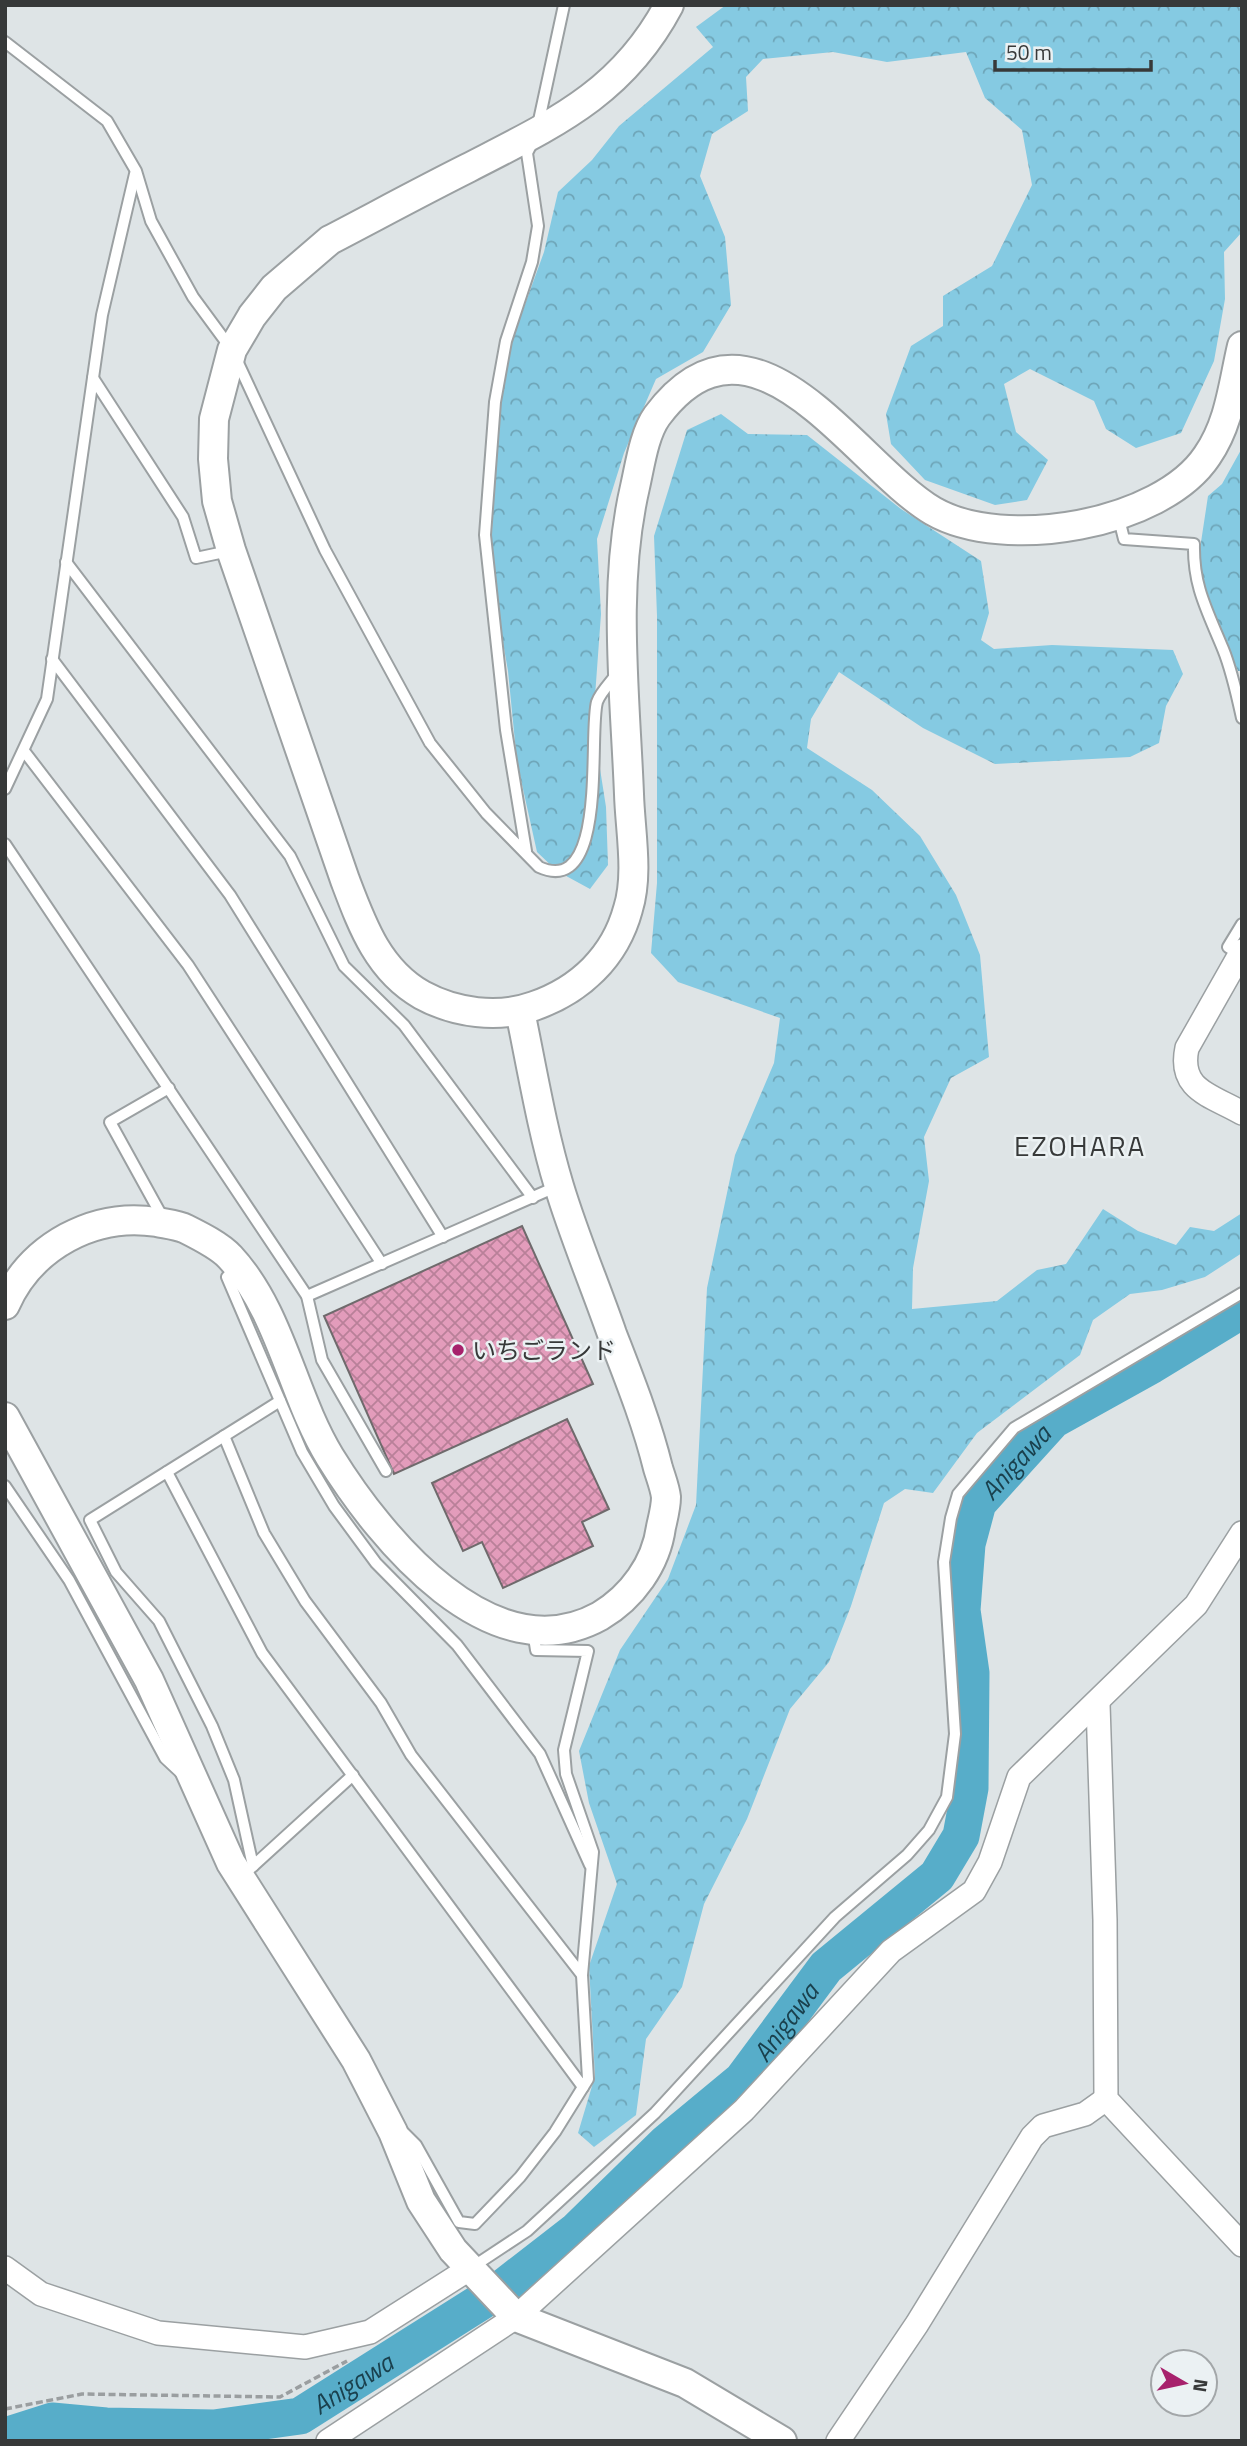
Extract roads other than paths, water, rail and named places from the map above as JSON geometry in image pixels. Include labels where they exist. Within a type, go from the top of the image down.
[{"type":"street","points":[[669,5],[651,38],[601,91],[536,132],[330,240],[274,288],[251,316],[232,350],[214,419],[217,500],[231,550],[363,929],[386,966],[424,996],[484,1014],[520,1011],[556,999],[599,965],[615,942],[630,906],[633,857],[622,615],[627,521],[641,460],[655,419],[687,386],[711,373],[737,371],[774,379],[820,409],[866,457],[934,512],[976,525],[1015,531],[1061,527],[1118,515],[1155,502],[1174,490],[1206,458],[1220,434],[1230,405],[1242,346]]},
{"type":"street","points":[[1240,953],[1187,1048],[1184,1066],[1186,1075],[1196,1087],[1242,1113]]},
{"type":"street","points":[[5,1305],[31,1262],[65,1238],[99,1224],[138,1219],[183,1227],[229,1256],[263,1306],[329,1455],[365,1508],[407,1555],[462,1605],[498,1623],[533,1631],[562,1629],[598,1617],[626,1597],[650,1567],[660,1535],[666,1497],[652,1442],[558,1186],[520,1011]]},
{"type":"street","points":[[5,1417],[100,1566],[194,1784],[356,2060],[393,2132],[421,2201],[438,2229],[469,2269],[511,2313],[685,2383],[782,2441]]},
{"type":"street","points":[[328,2441],[511,2313],[744,2110],[891,1951],[974,1891],[990,1862],[1019,1777],[1196,1605],[1242,1533]]},
{"type":"street","points":[[1098,1703],[1105,1920],[1105,2099],[1242,2245]]},
{"type":"street","points":[[838,2441],[917,2325],[1032,2137],[1043,2126],[1085,2113],[1105,2099]]},
{"type":"street","points":[[5,2268],[41,2294],[158,2333],[305,2347],[370,2332],[469,2269]]},
{"type":"lane","points":[[526,851],[506,730],[485,535],[495,402],[506,341],[532,262],[538,226],[527,153],[536,132],[546,75],[564,5]]},
{"type":"lane","points":[[5,42],[107,121],[136,171],[151,221],[193,297],[232,350],[325,550],[429,743],[486,813],[539,867],[550,872],[563,870],[575,859],[587,836],[592,812],[592,745],[597,700],[624,666]]},
{"type":"lane","points":[[5,789],[47,699],[102,315],[136,171]]},
{"type":"lane","points":[[93,378],[183,517],[196,558],[231,550]]},
{"type":"lane","points":[[1118,515],[1124,539],[1194,544],[1193,571],[1201,599],[1224,651],[1242,718]]},
{"type":"lane","points":[[66,562],[290,856],[344,966],[404,1025],[533,1198]]},
{"type":"lane","points":[[52,659],[230,895],[443,1237]]},
{"type":"lane","points":[[24,751],[188,965],[382,1264]]},
{"type":"lane","points":[[5,844],[307,1296],[322,1360],[386,1471]]},
{"type":"lane","points":[[1240,953],[1228,947],[1242,924]]},
{"type":"lane","points":[[166,1224],[110,1122],[169,1088]]},
{"type":"lane","points":[[307,1296],[558,1186]]},
{"type":"lane","points":[[237,1268],[227,1278],[302,1452],[334,1506],[376,1563],[457,1645],[540,1754],[592,1868]]},
{"type":"lane","points":[[469,2269],[527,2231],[655,2113],[835,1917],[907,1855],[929,1830],[947,1797],[954,1734],[944,1562],[950,1518],[958,1494],[1014,1428],[1242,1293]]},
{"type":"lane","points":[[246,1872],[234,1780],[212,1726],[159,1621],[116,1572],[100,1566],[89,1520],[280,1401]]},
{"type":"lane","points":[[224,1436],[264,1532],[305,1601],[381,1703],[411,1755],[582,1975]]},
{"type":"lane","points":[[167,1472],[262,1653],[583,2087]]},
{"type":"lane","points":[[5,1486],[69,1580],[164,1758],[194,1784]]},
{"type":"lane","points":[[356,2060],[363,2059],[458,2222],[475,2224],[520,2177],[555,2132],[588,2079],[582,1975],[593,1852],[566,1774],[564,1750],[588,1651],[536,1650],[533,1631]]},
{"type":"lane","points":[[246,1872],[353,1775]]},
{"type":"waterway","name":"Anigawa","points":[[5,2436],[52,2421],[106,2426],[214,2428],[300,2416],[501,2289],[577,2230],[666,2143],[742,2080],[826,1967],[937,1876],[961,1836],[970,1788],[971,1673],[962,1610],[967,1544],[978,1503],[1053,1420],[1152,1365],[1242,1310]]},
{"type":"place","name":"いちごランド","points":[[458,1350]]},
{"type":"district","name":"EZOHARA","points":[[1080,1145]]}]
